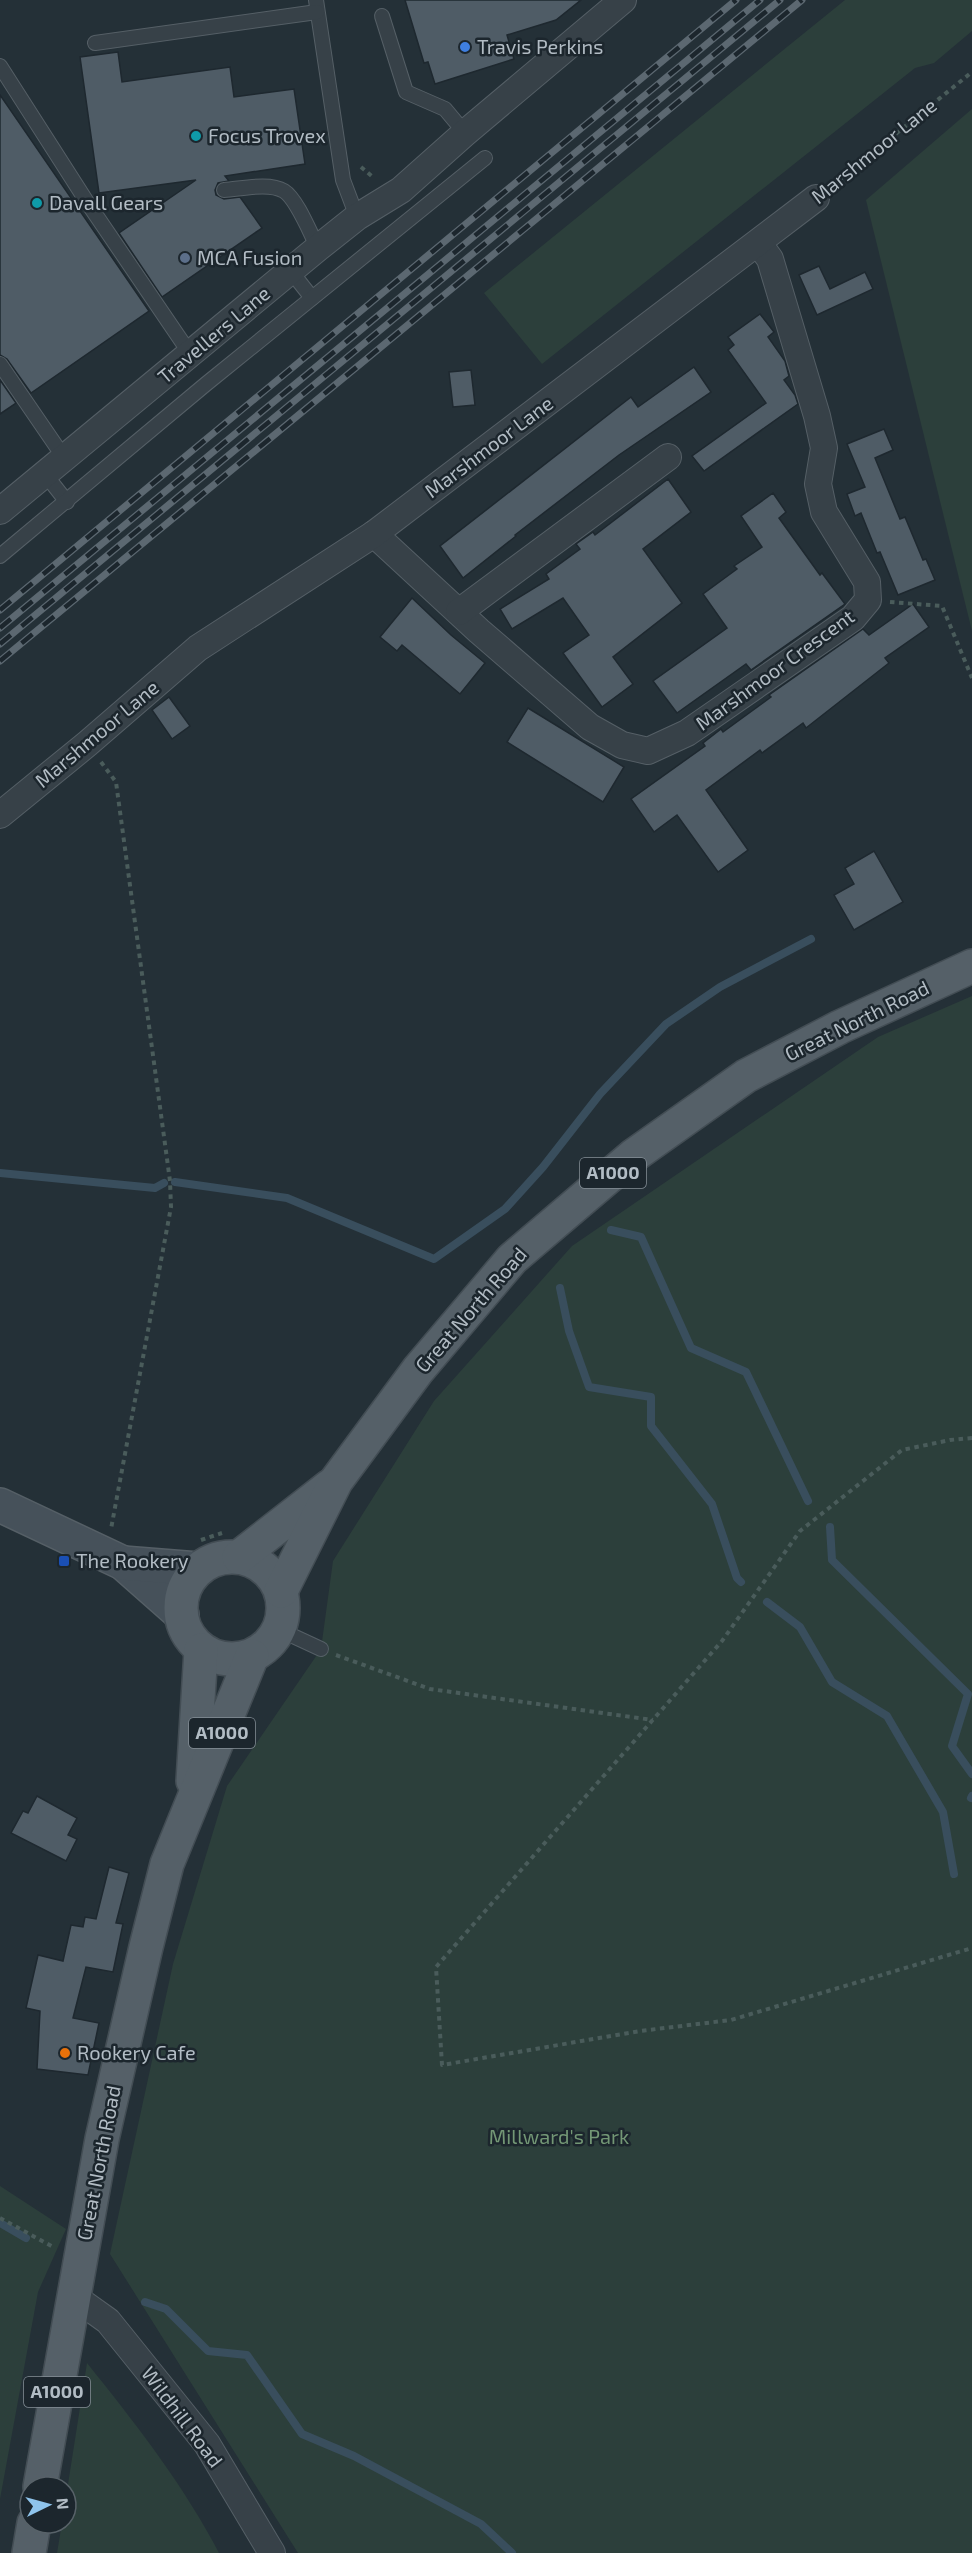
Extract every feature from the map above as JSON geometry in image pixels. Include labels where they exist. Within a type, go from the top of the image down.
[{"type":"main road","name":"Great North Road","points":[[281,1591],[336,1481],[418,1370],[512,1259],[633,1156],[746,1076],[840,1027],[972,966]]},
{"type":"main road","name":"Great North Road","points":[[239,1557],[336,1481]]},
{"type":"main road","points":[[239,1557],[257,1563],[272,1574],[281,1591],[284,1611],[280,1630],[266,1648],[252,1656],[236,1660],[219,1659],[201,1650],[188,1634],[182,1615],[181,1601],[189,1582],[198,1569],[215,1559],[239,1557]]},
{"type":"main road","name":"Great North Road","points":[[191,1810],[201,1650]]},
{"type":"main road","name":"Great North Road","points":[[42,2475],[102,2139],[167,1864],[252,1656]]},
{"type":"main road","points":[[29,2553],[32,2535]]},
{"type":"street","name":"Travellers Lane","points":[[0,511],[191,355],[290,270],[357,217],[401,190],[623,0]]},
{"type":"street","name":"Marshmoor Lane","points":[[0,815],[87,744],[198,648],[374,534],[759,244],[816,198]]},
{"type":"street","name":"Marshmoor Crescent","points":[[374,534],[590,727],[622,745],[648,751],[687,733],[853,618],[868,600],[867,582],[824,512],[818,484],[824,448],[817,416],[770,259],[759,244]]},
{"type":"street","points":[[459,612],[668,457]]},
{"type":"street","points":[[0,1505],[116,1551],[198,1569]]},
{"type":"street","points":[[116,1551],[182,1615]]},
{"type":"street","name":"Wildhill Road","points":[[73,2296],[108,2320],[207,2444],[272,2553]]},
{"type":"lane","points":[[95,43],[317,6],[343,180],[357,217]]},
{"type":"lane","points":[[382,16],[406,92],[445,109],[465,133]]},
{"type":"lane","points":[[0,66],[87,202],[191,355]]},
{"type":"lane","points":[[0,556],[206,384],[485,158]]},
{"type":"lane","points":[[224,190],[270,188],[285,192],[296,207],[318,248]]},
{"type":"lane","points":[[290,270],[312,298]]},
{"type":"lane","points":[[0,364],[55,467],[67,502]]},
{"type":"lane","points":[[280,1630],[321,1649]]},
{"type":"path","name":"Marshmoor Lane","points":[[816,198],[972,72]]},
{"type":"path","points":[[355,160],[367,174],[377,179]]},
{"type":"path","points":[[868,600],[942,606],[972,678]]},
{"type":"path","points":[[87,744],[116,782],[170,1181],[171,1207],[116,1551]]},
{"type":"path","points":[[972,1438],[902,1450],[800,1531],[722,1641],[436,1967],[442,2065],[640,2031],[731,2020],[972,1948]]},
{"type":"path","points":[[321,1649],[430,1689],[653,1720]]},
{"type":"path","points":[[0,2217],[80,2260]]},
{"type":"green space","points":[[845,0],[972,0],[972,31],[934,63],[915,68],[542,364],[484,293]]},
{"type":"green space","points":[[972,109],[972,631],[866,200]]},
{"type":"green space","name":"Millward's Park","points":[[972,996],[972,2553],[298,2553],[110,2254],[173,1964],[227,1786],[321,1649],[333,1561],[434,1401],[572,1246],[878,1037]]},
{"type":"green space","points":[[0,2186],[66,2229],[38,2292],[0,2499]]},
{"type":"green space","points":[[87,2363],[174,2478],[219,2553],[57,2553],[60,2535],[78,2535],[78,2475],[69,2475]]},
{"type":"building","name":"Travis Perkins","points":[[405,0],[581,0],[556,20],[507,35],[514,59],[435,84],[428,62],[424,63]]},
{"type":"building","name":"Focus Trovex","points":[[118,52],[122,82],[230,67],[234,97],[294,89],[305,164],[225,176],[229,181],[218,183],[215,190],[216,195],[224,199],[240,197],[262,228],[162,297],[119,233],[196,180],[99,193],[80,57]]},
{"type":"building","name":"Davall Gears","points":[[0,95],[149,311],[31,393],[7,359],[0,355]]},
{"type":"building","points":[[819,266],[830,289],[865,272],[873,289],[817,315],[799,275]]},
{"type":"building","points":[[760,314],[774,332],[768,337],[785,361],[789,376],[784,380],[795,395],[798,404],[704,471],[692,456],[766,403],[728,350],[734,345],[728,337]]},
{"type":"building","points":[[694,367],[711,392],[619,455],[463,578],[440,546],[631,397],[638,407]]},
{"type":"building","points":[[471,370],[475,405],[453,407],[449,372]]},
{"type":"building","points":[[0,380],[16,403],[0,414]]},
{"type":"building","points":[[884,429],[893,450],[875,458],[900,519],[905,517],[923,560],[926,559],[935,580],[898,595],[880,552],[877,553],[861,513],[855,516],[847,494],[865,487],[847,444]]},
{"type":"building","points":[[668,479],[691,512],[643,549],[682,603],[613,657],[633,684],[602,707],[563,653],[589,635],[563,598],[512,629],[500,609],[549,579],[546,574],[580,549],[576,544],[593,532],[595,535]]},
{"type":"building","points":[[773,493],[786,512],[779,518],[820,575],[822,573],[845,604],[751,670],[746,664],[677,713],[653,681],[727,628],[703,594],[737,569],[734,566],[762,547],[741,516]]},
{"type":"building","points":[[412,598],[485,663],[460,694],[402,645],[397,651],[380,637]]},
{"type":"building","points":[[913,604],[929,627],[885,658],[889,663],[806,728],[803,723],[762,753],[760,750],[706,790],[748,850],[718,872],[677,815],[654,832],[631,799],[705,746],[703,743],[721,729],[723,732],[771,697],[769,695],[863,629],[869,635]]},
{"type":"building","points":[[169,697],[190,726],[172,739],[152,710]]},
{"type":"building","points":[[528,708],[624,767],[603,802],[507,742]]},
{"type":"building","points":[[874,851],[903,902],[854,930],[834,895],[854,884],[845,868]]},
{"type":"building","points":[[37,1796],[77,1818],[68,1835],[77,1839],[66,1861],[11,1833],[23,1811],[28,1813]]},
{"type":"building","points":[[109,1867],[129,1873],[116,1923],[123,1924],[113,1972],[86,1967],[73,2018],[99,2023],[88,2075],[37,2069],[40,2011],[26,2008],[38,1955],[63,1961],[71,1925],[83,1927],[85,1917],[96,1919]]},
{"type":"waterway","points":[[175,1182],[287,1198],[434,1259],[505,1209],[543,1167],[600,1094],[666,1024],[720,987],[811,939]]},
{"type":"waterway","points":[[0,1173],[155,1188],[164,1183]]},
{"type":"waterway","points":[[611,1230],[641,1237],[691,1348],[746,1372],[808,1501]]},
{"type":"waterway","points":[[560,1288],[569,1331],[589,1387],[651,1397],[651,1426],[712,1504],[737,1578],[741,1582]]},
{"type":"waterway","points":[[830,1527],[832,1560],[968,1694],[952,1746],[972,1774]]},
{"type":"waterway","points":[[767,1602],[800,1627],[832,1682],[887,1716],[943,1812],[954,1874]]},
{"type":"waterway","points":[[0,2223],[26,2238]]},
{"type":"waterway","points":[[145,2302],[166,2309],[208,2351],[247,2355],[302,2434],[354,2456],[481,2524],[512,2553]]},
{"type":"railway","points":[[0,610],[736,0]]},
{"type":"railway","points":[[0,628],[760,0]]},
{"type":"railway","points":[[0,644],[780,0]]},
{"type":"railway","points":[[0,661],[802,0]]},
{"type":"place","name":"Travis Perkins","points":[[465,47]]},
{"type":"place","name":"Focus Trovex","points":[[196,136]]},
{"type":"place","name":"Davall Gears","points":[[37,203]]},
{"type":"place","name":"MCA Fusion","points":[[185,258]]},
{"type":"place","name":"The Rookery","points":[[64,1561]]},
{"type":"place","name":"Rookery Cafe","points":[[65,2053]]}]
